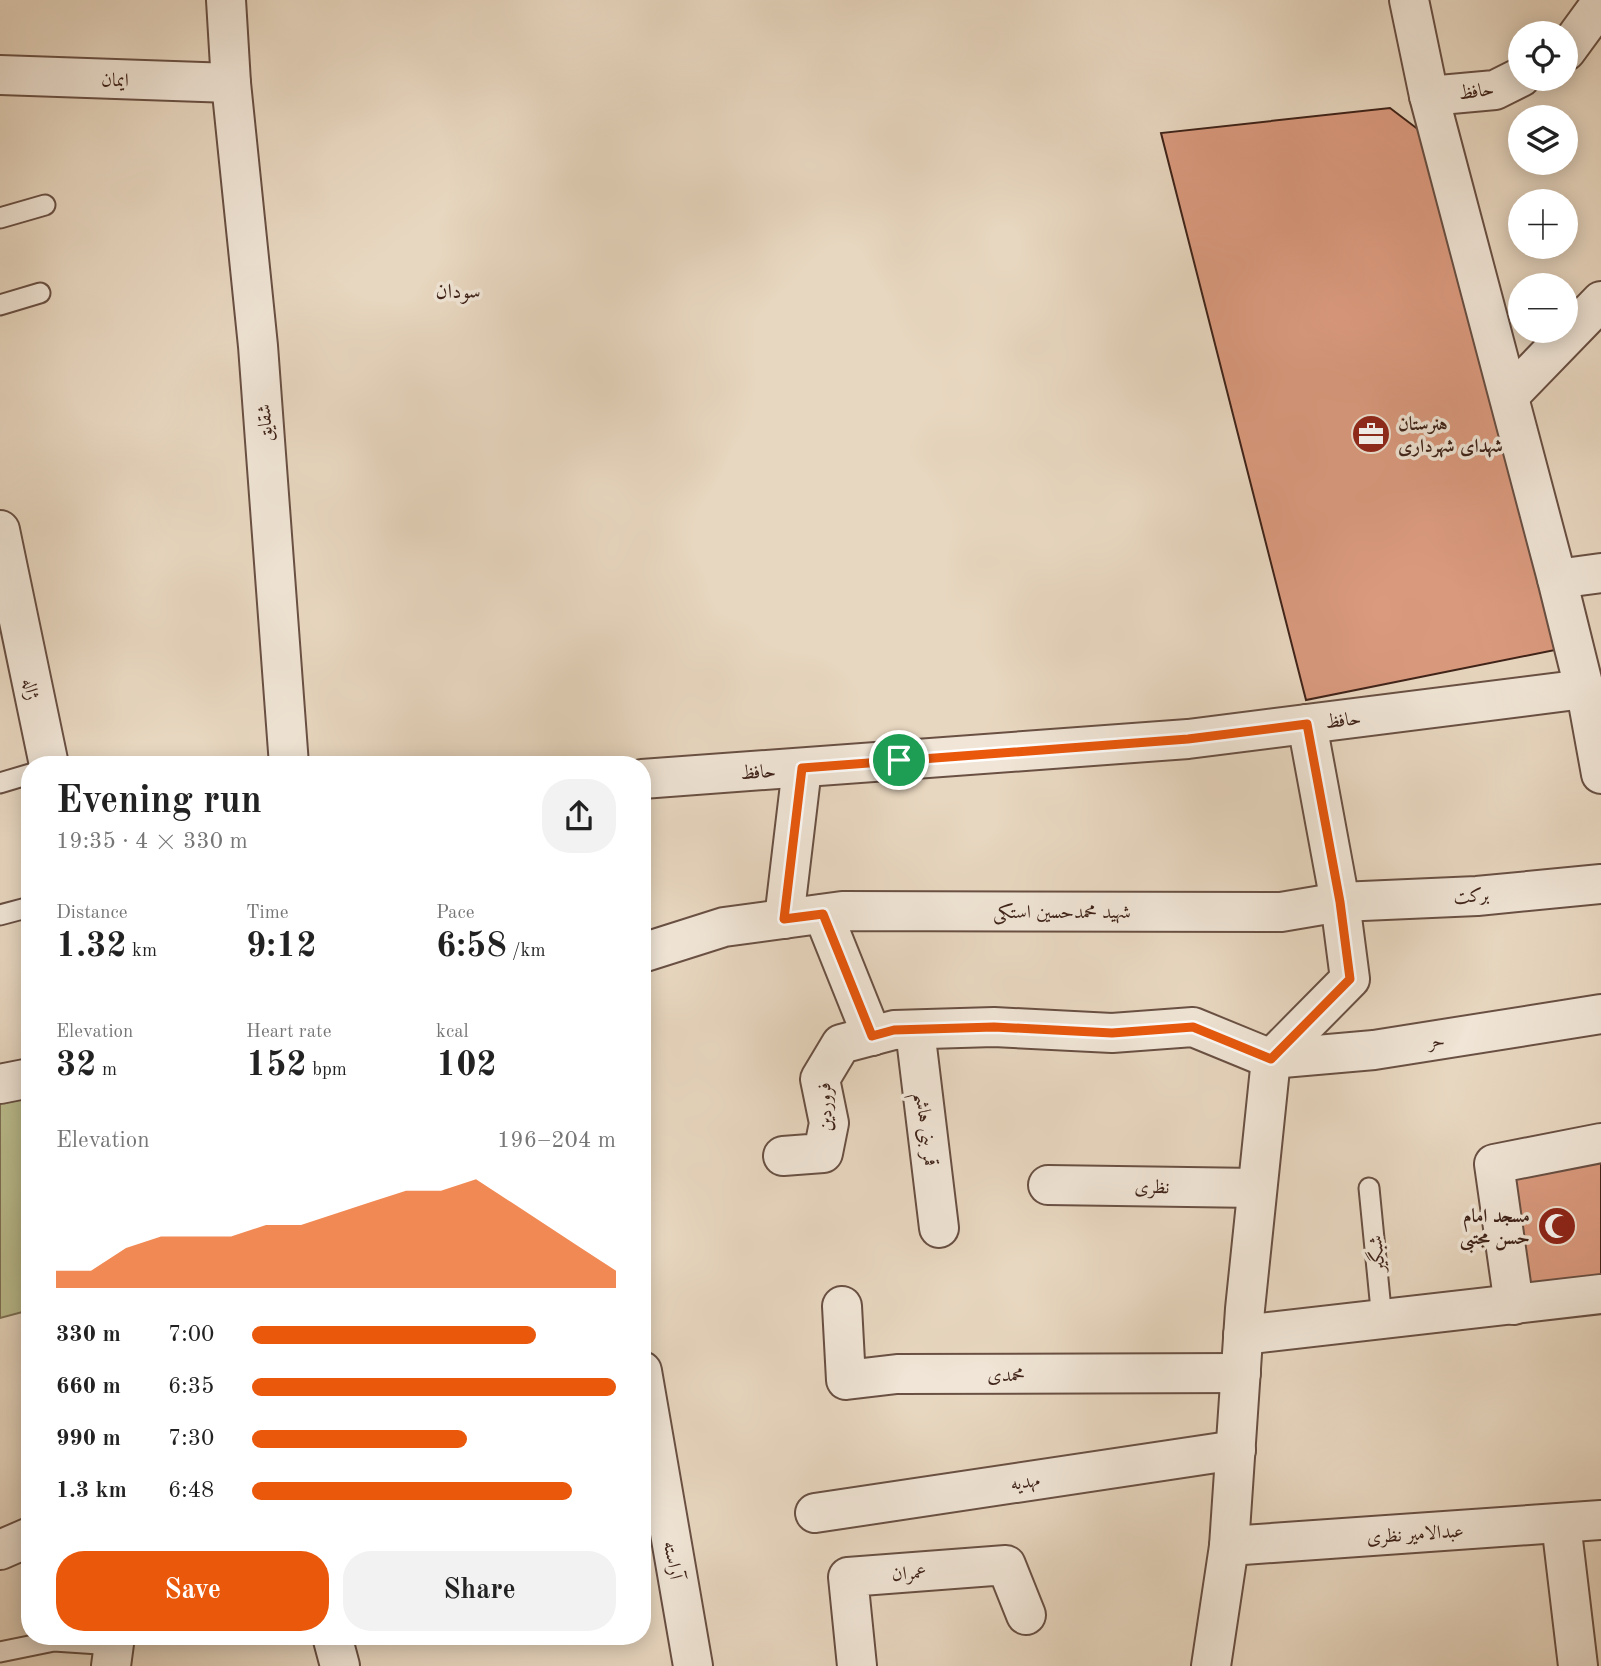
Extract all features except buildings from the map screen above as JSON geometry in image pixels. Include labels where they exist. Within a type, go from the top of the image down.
[{"type":"street","name":"شقایق","points":[[226,0],[231,83],[258,346],[288,756]]},
{"type":"street","points":[[1409,0],[1429,96],[1557,579],[1584,689],[1601,774]]},
{"type":"street","points":[[1578,35],[1601,3]]},
{"type":"street","name":"ایمان","points":[[0,75],[231,83]]},
{"type":"street","name":"حافظ","points":[[1429,96],[1495,90],[1508,84]]},
{"type":"street","points":[[1509,396],[1601,300]]},
{"type":"street","name":"ژاله","points":[[0,530],[47,756]]},
{"type":"street","points":[[1557,579],[1601,573]]},
{"type":"street","name":"حافظ","points":[[651,778],[1188,739],[1584,689]]},
{"type":"street","points":[[1211,1666],[1229,1546],[1243,1335],[1271,1059],[1350,979],[1340,902],[1307,724]]},
{"type":"street","points":[[784,919],[802,768]]},
{"type":"street","name":"برکت","points":[[1340,902],[1477,896],[1601,884]]},
{"type":"street","name":"شهید محمدحسین استکی","points":[[651,950],[724,928],[842,911],[1281,912],[1340,902]]},
{"type":"street","points":[[823,914],[872,1036]]},
{"type":"street","name":"حر","points":[[1271,1059],[1374,1050],[1601,1014]]},
{"type":"street","name":"فروردین","points":[[783,1156],[823,1153],[829,1123],[820,1079],[841,1044],[894,1030],[994,1027],[1112,1033],[1193,1027],[1271,1059]]},
{"type":"street","name":"قمر بنی هاشم","points":[[915,1030],[939,1228]]},
{"type":"street","points":[[0,1084],[21,1080]]},
{"type":"street","points":[[1514,1305],[1494,1164],[1601,1143]]},
{"type":"street","name":"نظری","points":[[1048,1185],[1257,1188]]},
{"type":"street","points":[[1243,1335],[1601,1294]]},
{"type":"street","name":"محمدی","points":[[842,1306],[846,1380],[897,1374],[1241,1373]]},
{"type":"street","name":"مهدیه","points":[[815,1513],[1236,1450]]},
{"type":"street","name":"آراسته","points":[[651,1455],[692,1666]]},
{"type":"street","name":"عبدالامیر نظری","points":[[1229,1546],[1601,1520]]},
{"type":"street","points":[[1561,1523],[1585,1595],[1578,1666]]},
{"type":"street","points":[[0,1550],[21,1541]]},
{"type":"street","name":"عمران","points":[[857,1666],[848,1577],[1006,1566],[1026,1615]]},
{"type":"street","points":[[334,1645],[340,1666]]},
{"type":"lane","points":[[0,218],[45,205]]},
{"type":"lane","points":[[0,305],[40,293]]},
{"type":"lane","points":[[0,783],[21,777]]},
{"type":"lane","points":[[0,915],[21,909]]},
{"type":"lane","name":"شبگیر","points":[[1369,1188],[1382,1320]]},
{"type":"lane","points":[[0,1652],[34,1645]]},
{"type":"lane","points":[[84,1645],[113,1649]]},
{"type":"green space","points":[[21,1090],[21,1312],[0,1318],[0,1095]]},
{"type":"place","name":"هنرستان شهدای شهرداری","points":[[1371,434]]},
{"type":"place","name":"مسجد امام حسن مجتبی","points":[[1557,1226]]},
{"type":"district","name":"سودان","points":[[458,291]]},
{"type":"route","points":[[1307,724],[1340,902],[1350,979],[1271,1059],[1193,1027],[1112,1033],[994,1027],[894,1030],[872,1036],[823,914],[784,919],[802,768],[899,760],[1188,739],[1307,724]]}]
